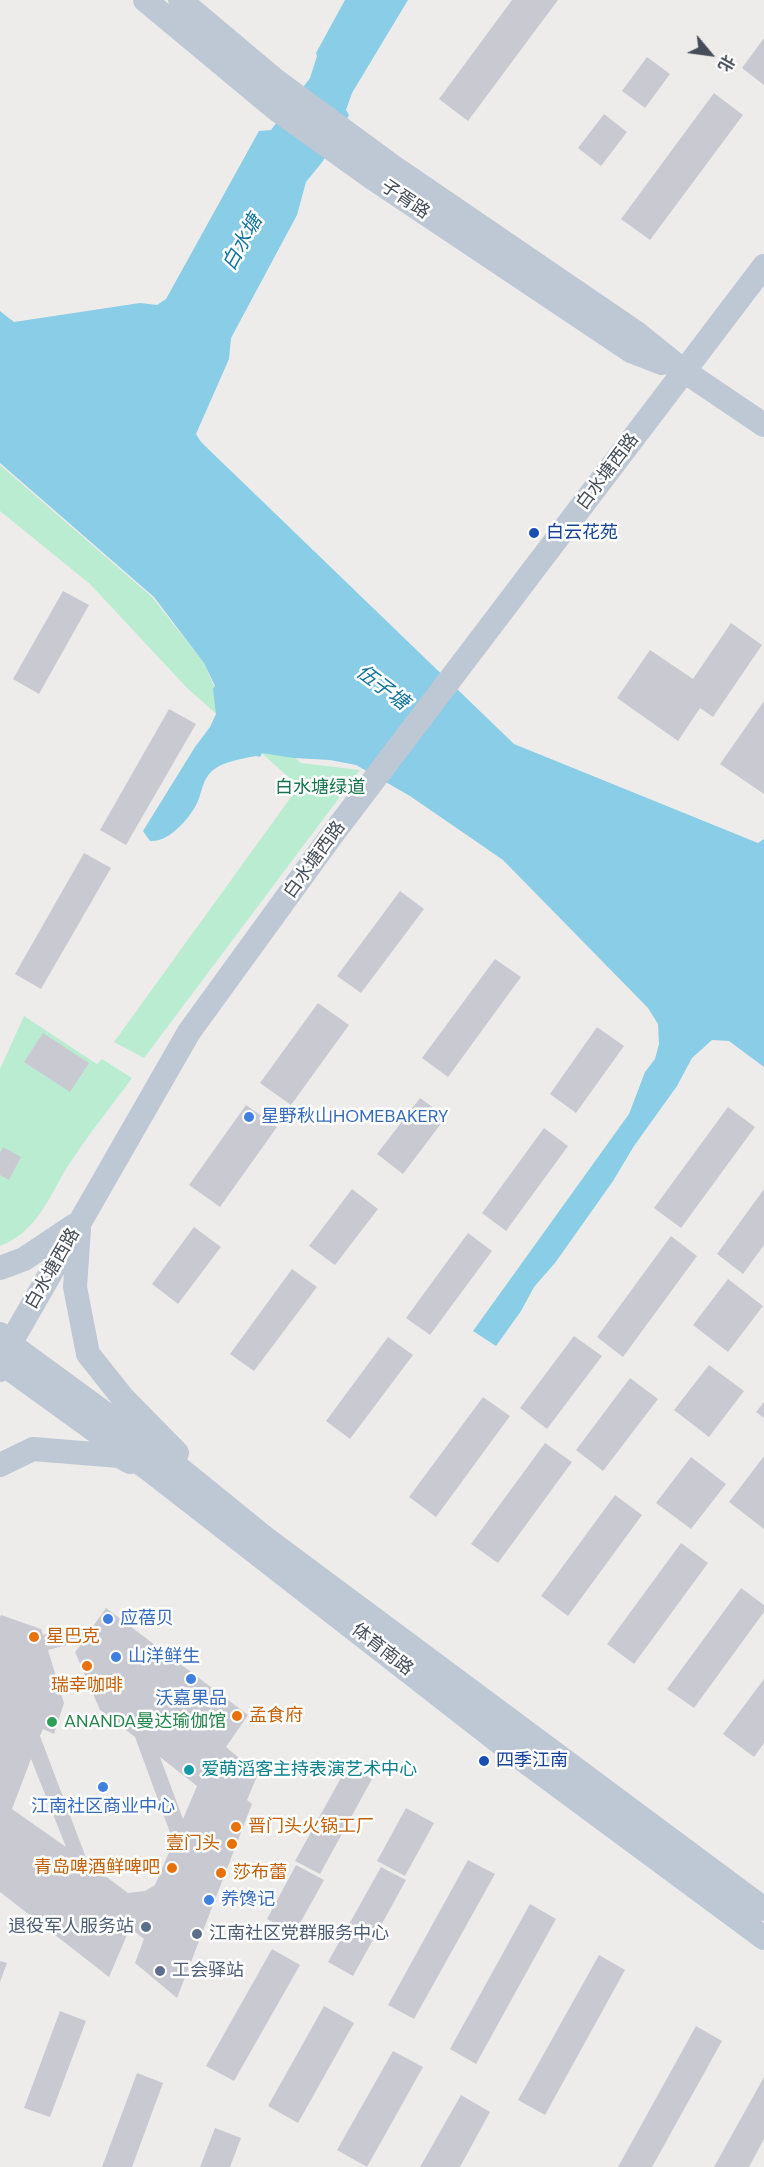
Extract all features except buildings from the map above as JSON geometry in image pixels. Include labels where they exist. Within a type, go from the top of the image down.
[{"type":"street","name":"子胥路","points":[[145,0],[631,351],[684,371],[764,425]]},
{"type":"street","name":"子胥路","points":[[180,0],[281,99]]},
{"type":"street","name":"白水塘西路","points":[[2,1355],[189,1032],[332,835],[764,266]]},
{"type":"street","points":[[0,1268],[24,1259],[80,1222]]},
{"type":"street","points":[[80,1222],[75,1287],[88,1354],[123,1398],[174,1449],[194,1480]]},
{"type":"street","name":"体育南路","points":[[2,1355],[490,1734],[764,1938]]},
{"type":"street","name":"体育南路","points":[[2,1355],[194,1480],[269,1541],[764,1909]]},
{"type":"street","points":[[0,1465],[33,1449],[119,1456],[151,1471]]},
{"type":"green space","name":"白水塘绿道","points":[[0,465],[152,597],[204,663],[213,684],[301,763],[360,770],[144,1058],[114,1042],[299,786],[188,689],[90,584],[0,511]]},
{"type":"green space","points":[[24,1016],[97,1064],[102,1059],[132,1078],[75,1155],[33,1223],[13,1240],[0,1246],[0,1069]]},
{"type":"water","points":[[345,0],[408,0],[352,93],[346,110],[349,115],[323,161],[306,182],[297,215],[231,338],[229,359],[196,434],[201,442],[514,744],[758,843],[764,839],[764,1067],[729,1041],[712,1040],[692,1058],[677,1086],[634,1146],[613,1181],[555,1263],[534,1287],[521,1311],[496,1346],[473,1331],[629,1114],[645,1072],[655,1059],[659,1044],[658,1024],[648,1008],[503,860],[410,796],[356,765],[262,753],[260,757],[227,763],[209,774],[195,807],[185,821],[165,838],[150,841],[143,831],[216,714],[213,689],[215,686],[204,663],[154,597],[0,463],[0,311],[14,322],[140,303],[157,305],[166,299],[259,131],[271,130],[310,78],[316,53]]},
{"type":"place","name":"白云花苑","points":[[534,533]]},
{"type":"place","name":"星野秋山HOMEBAKERY","points":[[249,1117]]},
{"type":"place","name":"应蓓贝","points":[[108,1619]]},
{"type":"place","name":"星巴克","points":[[34,1637]]},
{"type":"place","name":"山洋鲜生","points":[[116,1657]]},
{"type":"place","name":"瑞幸咖啡","points":[[87,1666]]},
{"type":"place","name":"沃嘉果品","points":[[191,1679]]},
{"type":"place","name":"孟食府","points":[[237,1716]]},
{"type":"place","name":"ANANDA曼达瑜伽馆","points":[[52,1722]]},
{"type":"place","name":"四季江南","points":[[484,1761]]},
{"type":"place","name":"爱萌滔客主持表演艺术中心","points":[[189,1770]]},
{"type":"place","name":"江南社区商业中心","points":[[103,1787]]},
{"type":"place","name":"晋门头火锅工厂","points":[[236,1827]]},
{"type":"place","name":"壹门头","points":[[232,1844]]},
{"type":"place","name":"青岛啤酒鲜啤吧","points":[[172,1868]]},
{"type":"place","name":"莎布蕾","points":[[221,1873]]},
{"type":"place","name":"养馋记","points":[[209,1900]]},
{"type":"place","name":"退役军人服务站","points":[[146,1927]]},
{"type":"place","name":"江南社区党群服务中心","points":[[197,1934]]},
{"type":"place","name":"工会驿站","points":[[160,1971]]},
{"type":"water label","name":"白水塘","points":[[243,243]]},
{"type":"water label","name":"伍子塘","points":[[382,688]]}]
